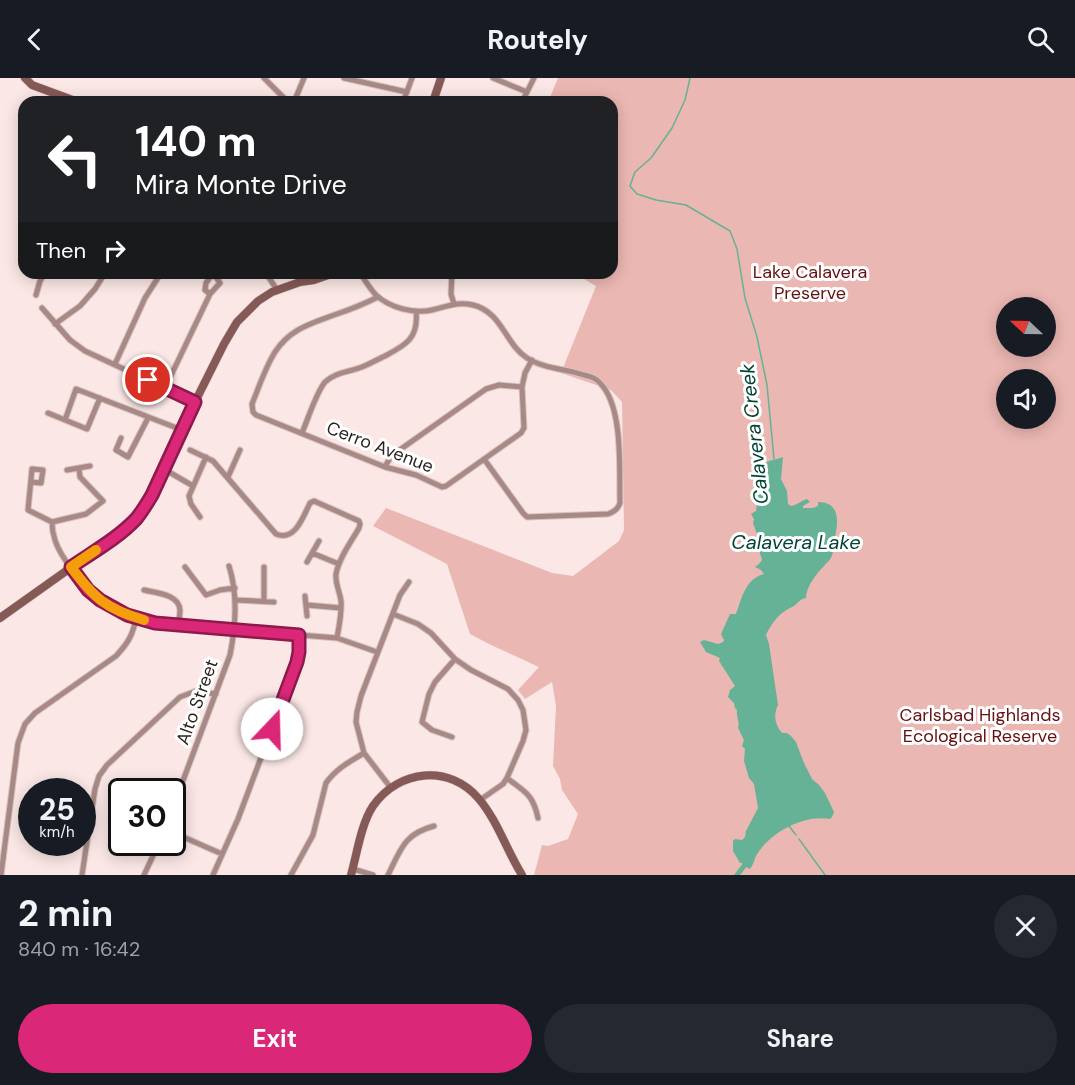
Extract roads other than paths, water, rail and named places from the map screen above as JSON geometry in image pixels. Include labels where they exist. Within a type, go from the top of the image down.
[{"type":"main road","points":[[25,78],[32,85],[62,96]]},
{"type":"main road","points":[[435,96],[441,78]]},
{"type":"main road","points":[[0,618],[135,520],[152,495],[195,402],[237,322],[258,301],[277,290],[314,279]]},
{"type":"main road","points":[[352,872],[367,818],[374,805],[403,780],[418,776],[455,780],[471,790],[487,810],[522,875]]},
{"type":"street","points":[[264,78],[282,96]]},
{"type":"street","points":[[296,96],[304,78]]},
{"type":"street","points":[[344,78],[407,92]]},
{"type":"street","points":[[405,96],[412,78]]},
{"type":"street","points":[[493,78],[527,92]]},
{"type":"street","points":[[525,96],[534,78]]},
{"type":"street","points":[[36,295],[41,279]]},
{"type":"street","points":[[56,324],[80,306],[101,279]]},
{"type":"street","points":[[115,364],[146,297],[157,279]]},
{"type":"street","points":[[270,279],[277,290]]},
{"type":"street","points":[[364,279],[378,297],[396,306],[417,311],[454,304],[474,305],[487,311],[496,319],[525,357],[544,365],[585,375],[600,382],[611,399],[618,429],[620,503],[614,512],[608,514],[527,517],[484,459]]},
{"type":"street","points":[[451,279],[451,294],[454,304]]},
{"type":"street","points":[[165,388],[210,294]]},
{"type":"street","name":"Cerro Avenue","points":[[378,297],[308,324],[285,340],[271,360],[252,404],[253,412],[385,467],[416,475],[442,487],[521,433],[524,428],[522,387],[525,373],[532,360]]},
{"type":"street","points":[[42,308],[70,340],[85,351],[195,402]]},
{"type":"street","points":[[302,433],[326,381],[337,374],[362,368],[403,347],[414,334],[417,311]]},
{"type":"street","points":[[385,467],[391,456],[486,389],[499,385],[522,387]]},
{"type":"street","points":[[64,420],[76,389],[182,430]]},
{"type":"street","points":[[48,413],[87,429],[100,398]]},
{"type":"street","points":[[121,438],[116,450],[128,457],[148,418]]},
{"type":"street","points":[[190,450],[213,461],[276,534],[283,537],[297,528],[314,501],[359,521],[359,528],[339,564],[336,580],[341,597],[341,608],[337,638]]},
{"type":"street","points":[[228,477],[240,450]]},
{"type":"street","points":[[200,517],[191,504],[189,496],[206,457]]},
{"type":"street","points":[[67,470],[90,466]]},
{"type":"street","points":[[31,482],[28,510],[52,522],[86,514],[103,501],[80,477],[79,468]]},
{"type":"street","points":[[164,469],[193,486]]},
{"type":"street","points":[[52,522],[52,531],[59,550],[88,590],[100,600],[127,615],[155,623],[337,638],[377,652]]},
{"type":"street","points":[[307,562],[320,541]]},
{"type":"street","points":[[312,553],[339,564]]},
{"type":"street","name":"Alto Street","points":[[184,778],[230,655],[234,630],[235,588],[229,566]]},
{"type":"street","points":[[185,567],[206,595],[235,588]]},
{"type":"street","points":[[264,567],[264,601]]},
{"type":"street","points":[[391,788],[364,753],[356,722],[360,696],[400,595],[409,582]]},
{"type":"street","points":[[144,590],[174,598],[178,602],[180,609],[178,625]]},
{"type":"street","points":[[305,596],[307,616]]},
{"type":"street","points":[[235,600],[274,602]]},
{"type":"street","points":[[307,606],[341,608]]},
{"type":"street","points":[[393,614],[418,624],[431,633],[455,659],[508,689],[523,710],[526,730],[507,778],[480,800]]},
{"type":"street","points":[[1,875],[18,743],[25,724],[35,713],[116,656],[131,637],[136,618]]},
{"type":"street","points":[[213,875],[238,819],[297,662],[299,635]]},
{"type":"street","points":[[452,737],[432,730],[422,722],[429,694],[435,682],[455,659]]},
{"type":"street","points":[[82,875],[95,789],[99,776],[107,765],[180,697],[196,691],[216,694]]},
{"type":"street","points":[[291,875],[313,835],[326,783],[343,765],[364,753]]},
{"type":"street","points":[[507,778],[529,794],[538,818]]},
{"type":"street","points":[[388,875],[401,847],[413,834],[434,825]]},
{"type":"street","points":[[186,838],[222,854]]},
{"type":"street","points":[[144,875],[153,856]]},
{"type":"street","points":[[352,872],[373,875]]},
{"type":"water","name":"Calavera Lake","points":[[783,457],[781,479],[787,491],[788,504],[791,506],[807,499],[810,502],[803,508],[813,508],[818,506],[818,502],[826,503],[835,510],[837,516],[837,528],[830,560],[812,581],[806,598],[779,616],[766,635],[778,705],[776,720],[778,727],[782,733],[787,733],[796,742],[812,779],[825,793],[834,812],[830,819],[809,819],[778,833],[762,848],[750,869],[740,863],[733,851],[733,841],[742,840],[745,837],[758,808],[754,784],[749,778],[744,761],[745,749],[742,746],[744,740],[738,728],[737,710],[728,697],[730,690],[735,686],[719,661],[720,658],[706,652],[700,642],[704,640],[718,644],[723,642],[721,634],[730,614],[736,614],[742,596],[752,580],[764,574],[755,567],[762,560],[758,547],[761,542],[756,539],[754,519],[751,514],[756,511],[758,499],[755,473],[759,466]]},
{"type":"waterway","name":"Calavera Creek","points":[[690,78],[685,100],[672,128],[651,158],[635,172],[630,186],[637,194],[686,205],[730,231],[737,249],[745,298],[757,337],[767,385],[774,459]]},
{"type":"waterway","points":[[789,826],[796,835]]},
{"type":"waterway","points":[[799,839],[825,875]]},
{"type":"waterway","points":[[737,875],[744,866]]},
{"type":"park label","name":"Lake Calavera Preserve","points":[[810,282]]},
{"type":"park label","name":"Carlsbad Highlands Ecological Reserve","points":[[980,725]]}]
